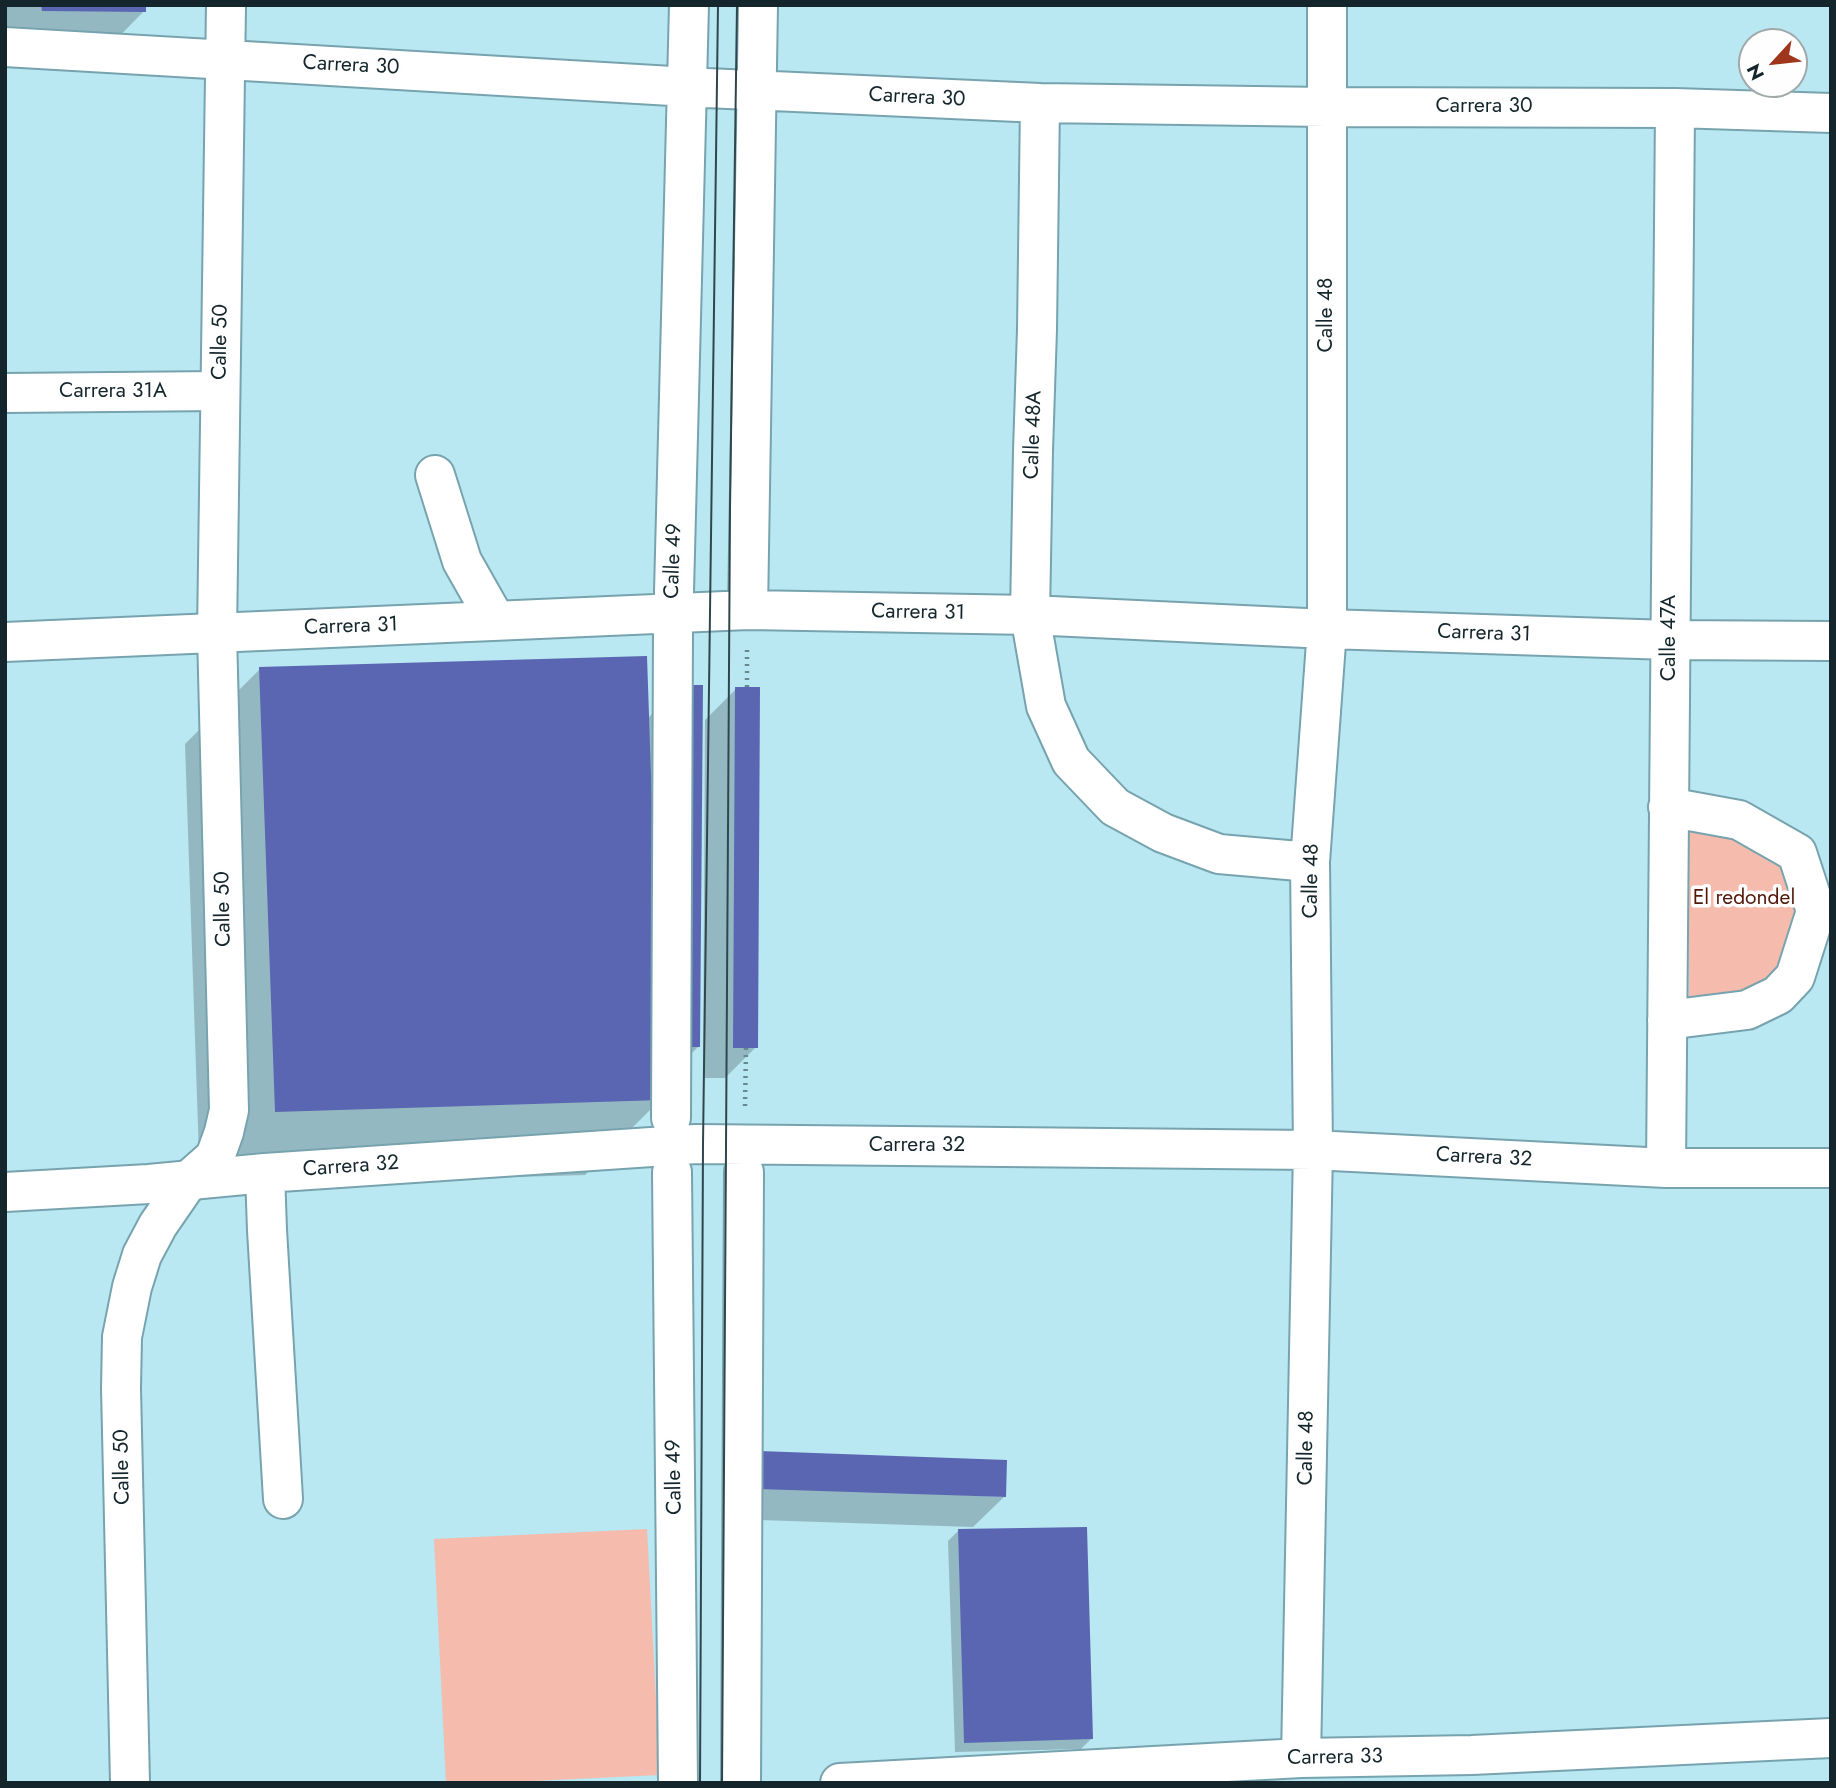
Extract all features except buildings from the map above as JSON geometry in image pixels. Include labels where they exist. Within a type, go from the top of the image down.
[{"type":"street","name":"Calle 50","points":[[130,1783],[122,1337],[132,1287],[142,1255],[158,1225],[190,1180],[215,1157],[229,1110],[217,633],[226,5]]},
{"type":"street","name":"Calle 49","points":[[671,1118],[673,613],[689,5]]},
{"type":"street","points":[[748,610],[758,5]]},
{"type":"street","name":"Calle 48","points":[[1301,1758],[1313,1150],[1310,862],[1327,629],[1327,5]]},
{"type":"street","name":"Carrera 30","points":[[5,47],[756,90],[1040,103],[1675,108],[1831,113]]},
{"type":"street","name":"Calle 48A","points":[[1040,103],[1030,615],[1046,706],[1070,761],[1115,807],[1163,833],[1219,853],[1310,862]]},
{"type":"street","name":"Calle 47A","points":[[1666,1168],[1675,108]]},
{"type":"street","name":"Carrera 31A","points":[[5,393],[220,391]]},
{"type":"street","points":[[435,475],[462,561],[496,621]]},
{"type":"street","name":"Carrera 31","points":[[5,642],[748,610],[1030,615],[1327,629],[1670,640],[1831,641]]},
{"type":"street","points":[[1667,1020],[1746,1010],[1778,995],[1796,977],[1816,911],[1797,853],[1739,820],[1668,807]]},
{"type":"street","name":"Carrera 32","points":[[5,1192],[696,1144],[1313,1150],[1666,1168],[1831,1168]]},
{"type":"street","name":"Calle 49","points":[[672,1172],[678,1783]]},
{"type":"street","points":[[741,1783],[744,1172]]},
{"type":"street","points":[[265,1173],[282,1499]]},
{"type":"street","name":"Carrera 33","points":[[840,1783],[1301,1758],[1472,1769],[1831,1738]]},
{"type":"path","points":[[745,1107],[746,1048]]},
{"type":"green space","name":"El redondel","points":[[1689,817],[1774,840],[1800,911],[1783,963],[1755,990],[1689,1002]]},
{"type":"green space","points":[[647,1529],[660,1775],[446,1783],[434,1539]]},
{"type":"tram line","points":[[700,1783],[703,1144],[718,5]]},
{"type":"tram line","points":[[722,1783],[730,509],[737,5]]}]
